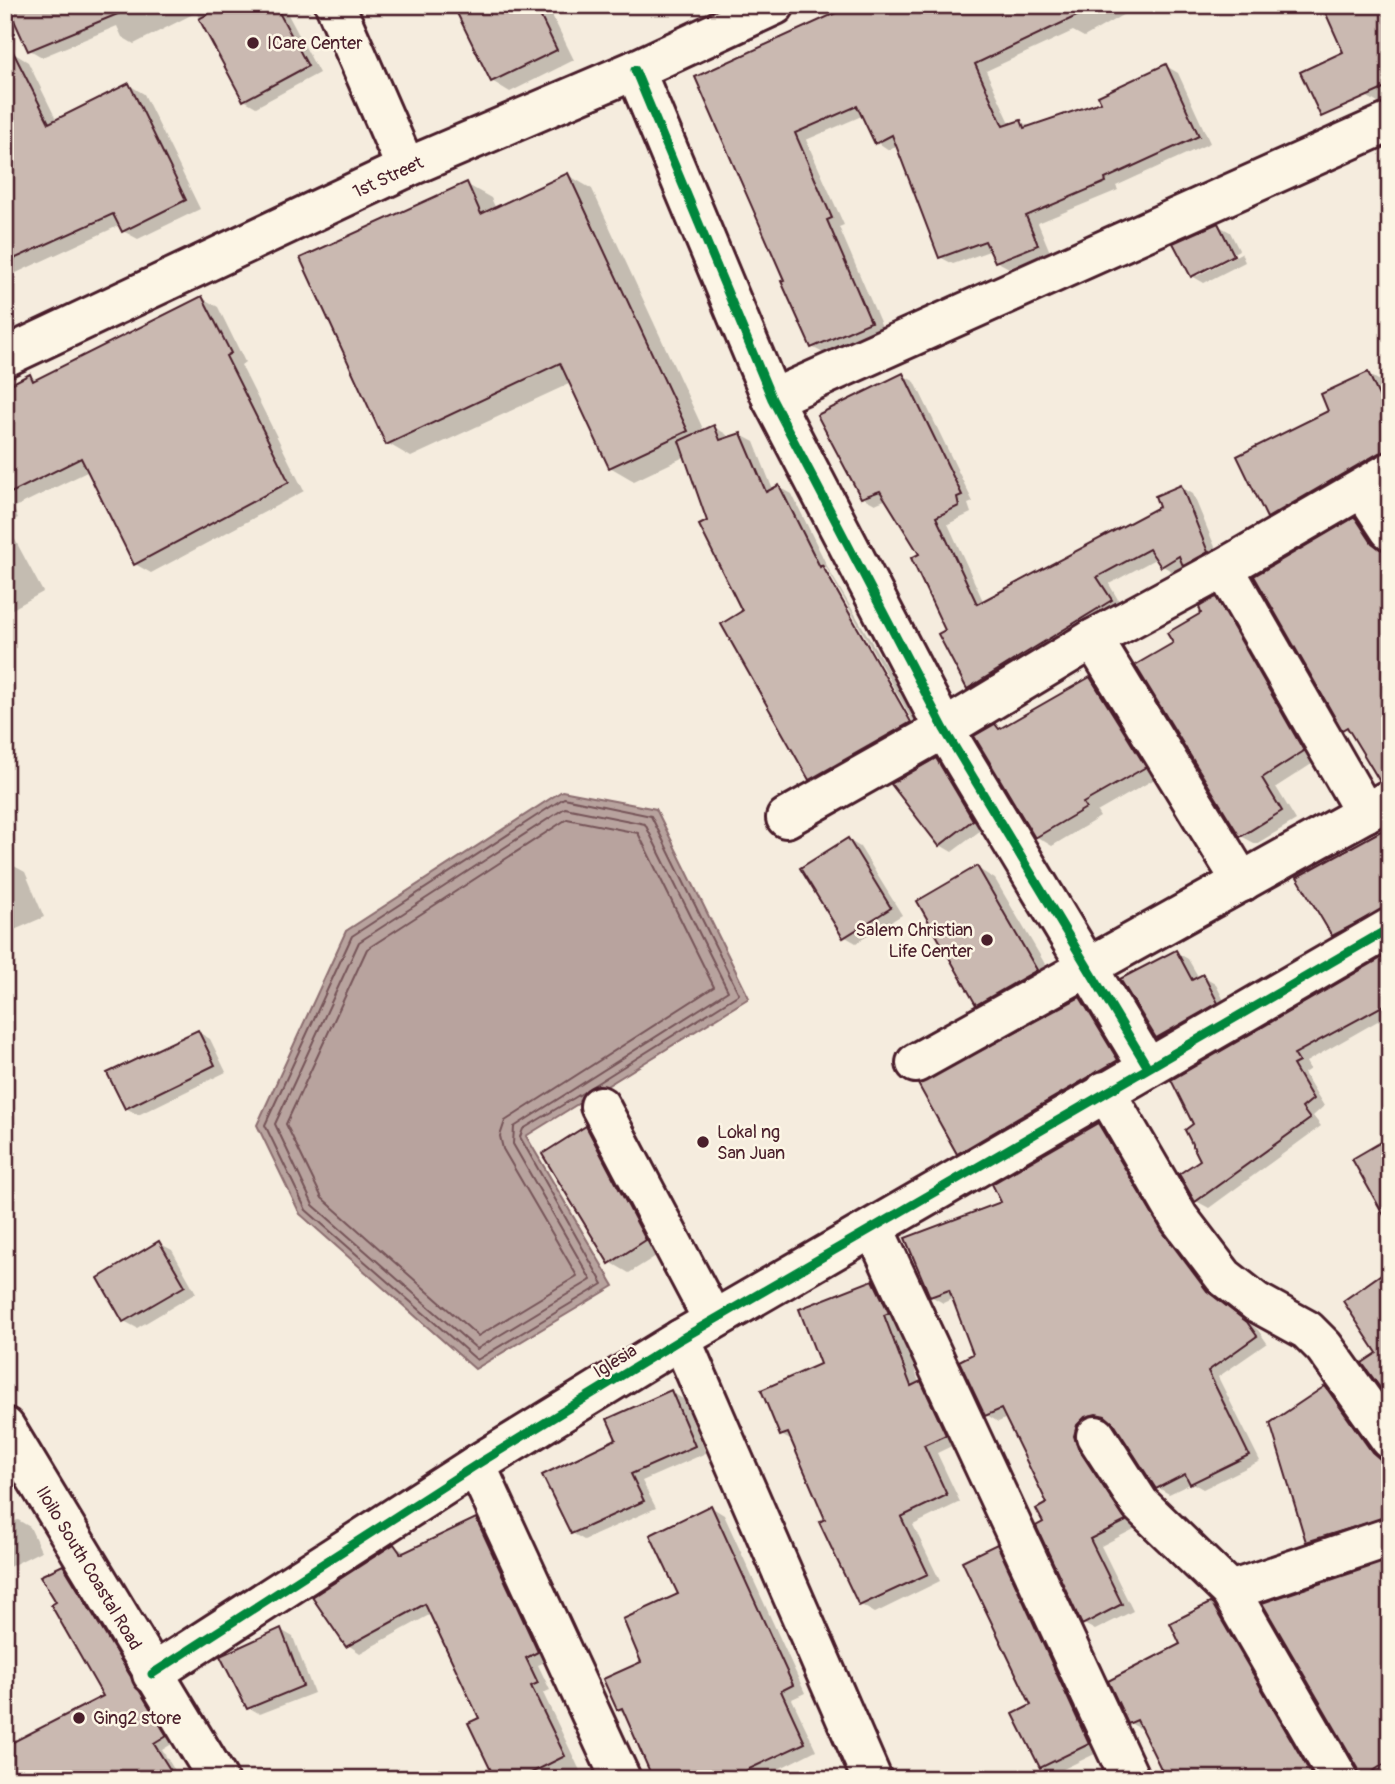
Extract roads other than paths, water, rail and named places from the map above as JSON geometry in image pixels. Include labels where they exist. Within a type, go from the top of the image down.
[{"type":"street","points":[[335,5],[406,167]]},
{"type":"street","name":"1st Street","points":[[5,358],[406,167],[635,70],[775,5]]},
{"type":"street","points":[[635,70],[772,399],[944,729],[1147,1066]]},
{"type":"street","points":[[772,399],[1390,122]]},
{"type":"street","points":[[786,818],[944,729],[1093,639],[1377,480],[1390,530]]},
{"type":"street","points":[[916,1063],[1377,806],[1224,568]]},
{"type":"street","points":[[1093,639],[1242,882]]},
{"type":"street","name":"Iglesia","points":[[152,1674],[476,1465],[681,1339],[874,1229],[1147,1066],[1390,928]]},
{"type":"street","points":[[1105,1091],[1179,1218],[1224,1277],[1256,1302],[1307,1330],[1324,1347],[1390,1439]]},
{"type":"street","points":[[600,1106],[713,1320]]},
{"type":"street","points":[[874,1229],[1130,1779]]},
{"type":"street","points":[[681,1339],[872,1779]]},
{"type":"street","name":"Iloilo South Coastal Road","points":[[5,1427],[152,1674],[218,1779]]},
{"type":"street","points":[[1096,1437],[1140,1504],[1230,1591],[1339,1779]]},
{"type":"street","points":[[476,1465],[621,1779]]},
{"type":"street","points":[[1230,1591],[1390,1537]]},
{"type":"water","points":[[562,791],[656,809],[749,998],[526,1136],[614,1286],[475,1369],[300,1214],[257,1125],[346,931]]},
{"type":"place","name":"ICare Center","points":[[253,43]]},
{"type":"place","name":"Salem Christian Life Center","points":[[987,940]]},
{"type":"place","name":"Lokal ng San Juan","points":[[703,1142]]},
{"type":"place","name":"Ging2 store","points":[[79,1718]]}]
